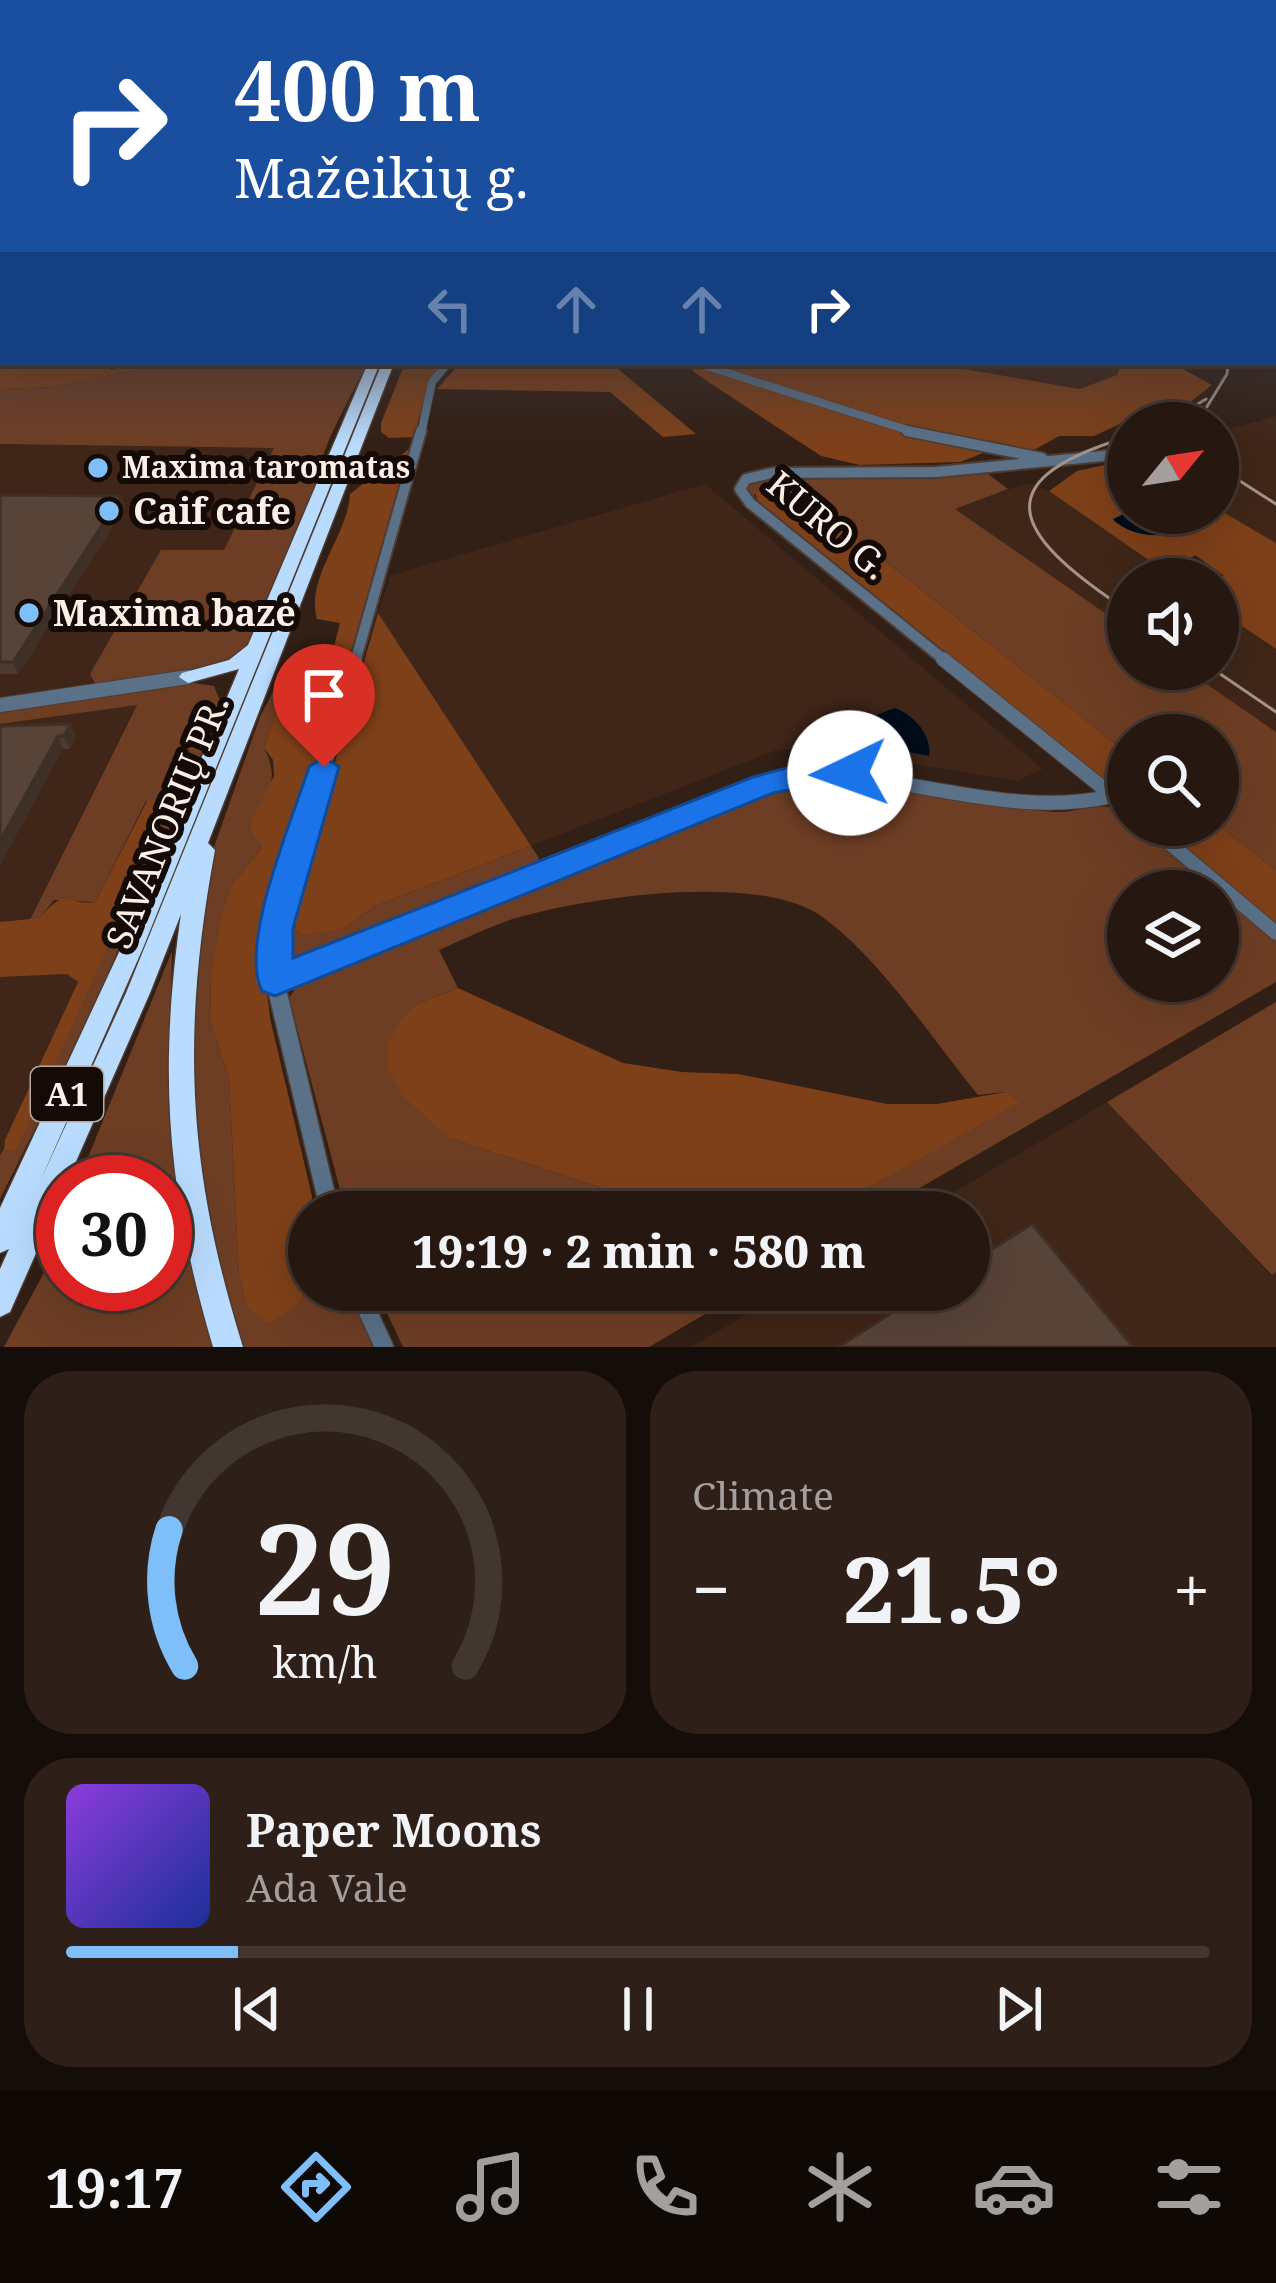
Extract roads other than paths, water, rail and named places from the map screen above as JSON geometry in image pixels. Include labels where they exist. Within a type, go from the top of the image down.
[{"type":"highway","name":"SAVANORIŲ PR.","points":[[0,1239],[113,992],[373,366]]},
{"type":"highway","name":"SAVANORIŲ PR.","points":[[0,1302],[90,1110],[387,366]]},
{"type":"highway","points":[[188,677],[235,664],[255,650]]},
{"type":"highway","points":[[188,677],[219,684],[232,706]]},
{"type":"highway","points":[[216,797],[181,975],[178,1087],[189,1192],[229,1347]]},
{"type":"street","points":[[325,1191],[275,981],[276,928],[432,382],[445,366]]},
{"type":"street","points":[[706,366],[927,437],[1056,460]]},
{"type":"street","name":"KURO G.","points":[[1107,456],[935,472],[772,473],[746,479],[740,489],[780,527],[1107,791]]},
{"type":"street","points":[[0,705],[188,677]]},
{"type":"street","points":[[275,981],[789,776],[850,773],[1058,808],[1107,797]]},
{"type":"street","points":[[1173,846],[1276,933]]},
{"type":"street","points":[[368,1311],[384,1347]]},
{"type":"water","points":[[895,708],[920,727],[929,756],[903,751],[868,718]]},
{"type":"railway","points":[[1210,402],[1228,366]]},
{"type":"railway","points":[[1201,402],[1206,399]]},
{"type":"railway","points":[[1107,445],[1048,474],[1032,494],[1030,515],[1041,538],[1062,561],[1107,596]]},
{"type":"railway","points":[[1239,480],[1276,504]]},
{"type":"railway","points":[[1239,687],[1276,712]]},
{"type":"place","name":"Maxima taromatas","points":[[98,468]]},
{"type":"place","name":"Caif cafe","points":[[109,511]]},
{"type":"place","name":"Maxima bazė","points":[[29,613]]}]
